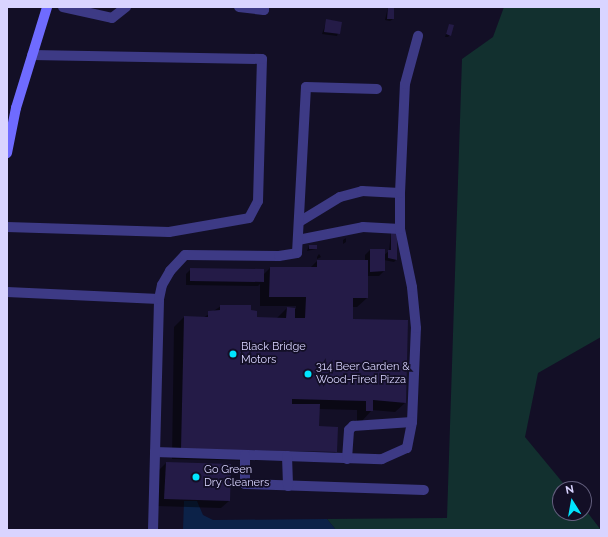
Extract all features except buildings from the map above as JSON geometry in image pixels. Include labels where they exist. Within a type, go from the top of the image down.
[{"type":"main road","points":[[7,152],[16,108],[47,7]]},
{"type":"lane","points":[[63,7],[112,18],[126,7]]},
{"type":"lane","points":[[239,7],[264,10],[264,7]]},
{"type":"lane","points":[[155,452],[382,459],[407,448],[412,422],[416,328],[412,287],[400,229],[400,193],[405,84],[418,36]]},
{"type":"lane","points":[[7,228],[169,232],[249,218],[258,201],[262,59],[32,55]]},
{"type":"lane","points":[[153,530],[159,299],[162,285],[170,271],[185,255],[297,253],[306,87],[377,88]]},
{"type":"lane","points":[[299,222],[340,197],[362,191],[400,193]]},
{"type":"lane","points":[[298,240],[363,227],[400,229]]},
{"type":"lane","points":[[7,292],[159,299]]},
{"type":"lane","points":[[347,459],[349,430],[353,426],[412,422]]},
{"type":"lane","points":[[245,455],[245,484],[424,490]]},
{"type":"lane","points":[[287,456],[288,486]]},
{"type":"green space","points":[[504,7],[601,7],[601,337],[538,373],[525,437],[561,481],[552,481],[552,521],[592,521],[592,518],[601,530],[336,530],[327,519],[447,518],[462,59],[493,37]]},
{"type":"water","points":[[184,501],[197,501],[203,515],[213,520],[327,519],[336,530],[183,530]]},
{"type":"place","name":"Black Bridge Motors","points":[[233,354]]},
{"type":"place","name":"314 Beer Garden & Wood-Fired Pizza","points":[[308,374]]},
{"type":"place","name":"Go Green Dry Cleaners","points":[[196,477]]}]
